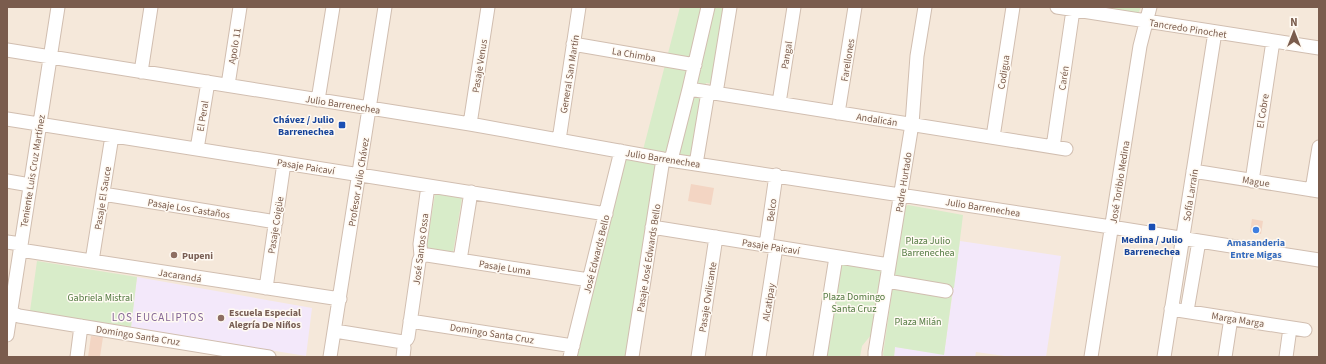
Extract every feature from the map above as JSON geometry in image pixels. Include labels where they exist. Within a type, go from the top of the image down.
[{"type":"street","name":"Teniente Luis Cruz Martínez","points":[[7,335],[9,311],[58,7]]},
{"type":"street","points":[[141,72],[151,7]]},
{"type":"street","name":"Apolo 11","points":[[228,85],[240,7]]},
{"type":"street","points":[[318,100],[333,7]]},
{"type":"street","name":"Profesor Julio Chávez","points":[[330,357],[385,7]]},
{"type":"street","name":"Pasaje Venus","points":[[470,124],[488,7]]},
{"type":"street","name":"General San Martín","points":[[558,140],[579,7]]},
{"type":"street","points":[[667,160],[689,89],[708,7]]},
{"type":"street","points":[[696,164],[730,7]]},
{"type":"street","name":"Pangal","points":[[779,103],[794,7]]},
{"type":"street","name":"Farellones","points":[[838,113],[855,7]]},
{"type":"street","name":"Padre Hurtado","points":[[875,357],[912,124],[917,56],[925,7]]},
{"type":"street","name":"Codigua","points":[[993,137],[1013,7]]},
{"type":"street","name":"Tancredo Pinochet","points":[[1057,7],[1319,48]]},
{"type":"street","name":"José Toribio Medina","points":[[1091,357],[1140,46],[1150,7]]},
{"type":"street","name":"Carén","points":[[1059,148],[1073,10]]},
{"type":"street","name":"Sofía Larraín","points":[[1164,357],[1215,32]]},
{"type":"street","name":"El Cobre","points":[[1252,180],[1273,41]]},
{"type":"street","name":"La Chimba","points":[[573,44],[695,65]]},
{"type":"street","name":"Julio Barrenechea","points":[[7,50],[470,124],[667,160],[901,194],[1319,260]]},
{"type":"street","name":"El Peral","points":[[197,149],[208,82]]},
{"type":"street","name":"Andalicán","points":[[689,89],[1059,148]]},
{"type":"street","name":"Pasaje Paicaví","points":[[7,120],[606,214]]},
{"type":"street","name":"Pasaje El Sauce","points":[[92,261],[112,136]]},
{"type":"street","points":[[1316,190],[1319,147]]},
{"type":"street","name":"José Edwards Bello","points":[[572,354],[621,151]]},
{"type":"street","name":"Pasaje José Edwards Bello","points":[[632,357],[652,227],[667,160]]},
{"type":"street","name":"Pasaje Coigüe","points":[[266,288],[284,163]]},
{"type":"street","name":"Mague","points":[[1193,171],[1316,190]]},
{"type":"street","name":"Belco","points":[[771,246],[776,175]]},
{"type":"street","points":[[7,181],[30,185]]},
{"type":"street","name":"José Santos Ossa","points":[[403,357],[403,342],[407,339],[418,261],[421,256],[420,244],[428,186]]},
{"type":"street","points":[[460,260],[471,192]]},
{"type":"street","name":"Pasaje Los Castaños","points":[[103,194],[276,222]]},
{"type":"street","name":"Pasaje Paicaví","points":[[652,227],[889,265]]},
{"type":"street","name":"Pasaje Ovilicante","points":[[698,357],[716,237]]},
{"type":"street","points":[[1187,311],[1198,241]]},
{"type":"street","name":"Jacarandá","points":[[7,242],[20,247],[92,261],[340,299]]},
{"type":"street","name":"Alcatipay","points":[[759,357],[771,246]]},
{"type":"street","name":"Pasaje Luma","points":[[421,256],[427,255],[589,280]]},
{"type":"street","points":[[820,357],[836,256]]},
{"type":"street","points":[[887,281],[946,291]]},
{"type":"street","name":"Marga Marga","points":[[1171,309],[1306,330]]},
{"type":"street","name":"Domingo Santa Cruz","points":[[9,311],[19,316],[261,356]]},
{"type":"street","points":[[1225,357],[1231,318]]},
{"type":"street","name":"Domingo Santa Cruz","points":[[410,321],[572,354]]},
{"type":"street","points":[[77,357],[81,326]]},
{"type":"street","points":[[1286,357],[1290,328]]},
{"type":"street","points":[[334,331],[403,342]]},
{"type":"shaded area","points":[[7,7],[1319,7],[1319,357],[7,357]]},
{"type":"shaded area","points":[[960,241],[1061,256],[1046,357],[1012,357],[976,352],[975,357],[894,357],[895,347],[944,354]]},
{"type":"shaded area","name":"Escuela Especial Alegría De Niños","points":[[137,277],[312,308],[306,356],[131,327]]},
{"type":"green space","points":[[680,7],[724,7],[713,84],[706,83],[691,158],[643,150]]},
{"type":"green space","points":[[1114,7],[1141,7],[1138,14],[1113,10]]},
{"type":"green space","points":[[623,157],[653,163],[658,167],[630,357],[575,357]]},
{"type":"green space","points":[[435,194],[462,198],[453,253],[426,248]]},
{"type":"green space","name":"Plaza Julio Barrenechea","points":[[908,205],[963,215],[954,288],[891,278],[902,208]]},
{"type":"green space","name":"Gabriela Mistral","points":[[37,261],[137,277],[131,327],[30,311]]},
{"type":"green space","name":"Plaza Domingo Santa Cruz","points":[[839,262],[882,269],[871,335],[862,346],[860,357],[823,357]]},
{"type":"green space","name":"Plaza Milán","points":[[893,285],[952,295],[944,355],[895,347],[894,357],[884,357],[883,354]]},
{"type":"building","points":[[691,184],[714,188],[711,205],[688,201]]},
{"type":"building","points":[[1252,219],[1263,221],[1261,234],[1250,232]]},
{"type":"building","points":[[91,336],[103,337],[100,357],[88,357]]},
{"type":"place","name":"Chávez / Julio Barrenechea","points":[[342,125]]},
{"type":"place","name":"Medina / Julio Barrenechea","points":[[1152,227]]},
{"type":"place","name":"Amasanderia Entre Migas","points":[[1256,230]]},
{"type":"place","name":"Pupeni","points":[[174,255]]},
{"type":"place","name":"Escuela Especial Alegría De Niños","points":[[221,318]]},
{"type":"district","name":"LOS EUCALIPTOS","points":[[158,317]]}]
